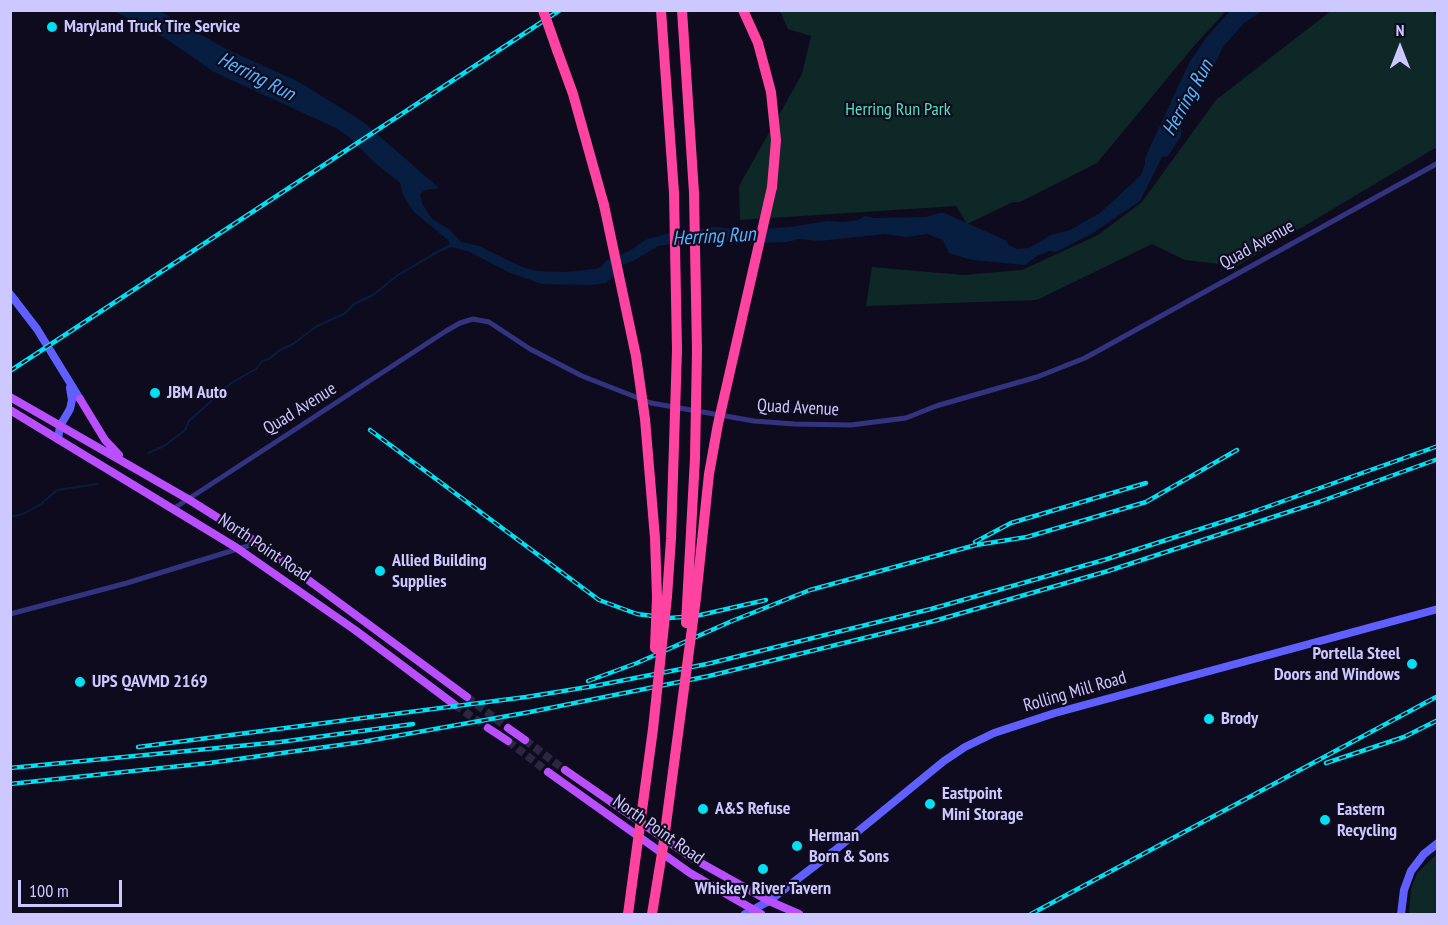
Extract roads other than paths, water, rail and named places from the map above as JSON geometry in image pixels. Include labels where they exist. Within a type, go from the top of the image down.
[{"type":"highway","points":[[543,10],[573,94],[604,205],[636,356],[645,419],[655,538],[657,585],[653,729]]},
{"type":"highway","points":[[628,915],[653,729],[667,597],[674,458],[676,339],[674,193],[661,10]]},
{"type":"highway","points":[[671,784],[692,539],[697,351],[694,193],[682,10]]},
{"type":"highway","points":[[652,915],[718,424],[772,187],[776,140],[771,92],[758,43],[743,10]]},
{"type":"main road","name":"North Point Road","points":[[10,398],[133,466],[258,543],[467,697]]},
{"type":"main road","points":[[80,399],[105,440],[133,466]]},
{"type":"main road","name":"North Point Road","points":[[10,410],[237,548],[371,642],[455,705]]},
{"type":"main road","points":[[319,606],[328,595]]},
{"type":"main road","points":[[371,642],[379,632]]},
{"type":"main road","points":[[489,728],[508,741]]},
{"type":"main road","points":[[507,728],[525,740]]},
{"type":"main road","name":"North Point Road","points":[[565,770],[692,858],[798,915]]},
{"type":"main road","name":"North Point Road","points":[[548,772],[748,912],[761,915]]},
{"type":"main road","points":[[665,855],[672,845]]},
{"type":"street","name":"Quad Avenue","points":[[173,509],[460,323],[473,319],[489,322],[530,349],[582,376],[651,403],[754,421],[794,424],[851,425],[906,418],[936,406],[1037,377],[1085,358],[1437,163]]},
{"type":"street","points":[[10,294],[43,338],[80,399]]},
{"type":"street","points":[[58,439],[60,426],[70,409],[72,400],[68,381]]},
{"type":"street","points":[[10,614],[127,583],[258,543]]},
{"type":"street","name":"Rolling Mill Road","points":[[748,912],[769,900],[846,842],[944,761],[993,733],[1055,713],[1437,609]]},
{"type":"street","points":[[1401,915],[1404,890],[1411,871],[1424,854],[1437,843]]},
{"type":"street","points":[[761,915],[769,900]]},
{"type":"water","name":"Herring Run","points":[[114,11],[160,11],[226,49],[299,82],[362,121],[439,188],[425,190],[420,194],[422,203],[432,219],[449,229],[461,242],[479,246],[522,267],[537,271],[564,272],[601,267],[607,260],[614,259],[645,240],[670,233],[715,227],[743,230],[790,227],[828,221],[858,220],[865,216],[874,218],[926,217],[944,213],[1007,241],[1008,245],[1017,249],[1029,248],[1051,235],[1070,230],[1100,213],[1141,175],[1145,158],[1190,61],[1206,38],[1230,11],[1262,11],[1244,23],[1223,47],[1205,84],[1187,104],[1181,119],[1181,136],[1168,156],[1162,157],[1140,201],[1093,233],[1056,252],[1050,251],[1037,256],[1025,265],[972,260],[949,253],[943,240],[927,234],[907,237],[885,234],[819,241],[799,239],[787,242],[756,243],[731,242],[715,237],[658,246],[618,267],[613,277],[606,283],[591,285],[542,284],[508,272],[470,252],[452,247],[431,254],[450,244],[448,240],[414,212],[404,197],[400,183],[375,163],[350,138],[338,129],[214,72],[165,38]]},
{"type":"waterway","points":[[148,453],[164,446],[185,430],[189,421],[231,383],[256,369],[262,361],[293,344],[317,326],[344,314],[354,304],[373,295],[398,275],[436,253]]},
{"type":"waterway","points":[[10,517],[23,514],[41,504],[57,490],[98,484]]},
{"type":"tunnel","points":[[467,697],[508,728]]},
{"type":"tunnel","points":[[455,705],[488,728]]},
{"type":"tunnel","points":[[525,740],[565,770]]},
{"type":"tunnel","points":[[508,741],[548,772]]},
{"type":"railway","points":[[10,371],[560,10]]},
{"type":"railway","points":[[370,430],[599,600],[637,614],[669,618],[696,616],[766,600]]},
{"type":"railway","points":[[138,747],[526,697],[707,664],[931,609],[1104,560],[1247,514],[1438,446]]},
{"type":"railway","points":[[588,681],[637,663],[810,590],[976,545],[1027,537],[1146,502],[1237,450]]},
{"type":"railway","points":[[10,784],[209,763],[362,742],[530,712],[709,676],[934,621],[1108,571],[1319,502],[1438,459]]},
{"type":"railway","points":[[975,542],[1011,523],[1146,483]]},
{"type":"railway","points":[[1031,914],[1438,696]]},
{"type":"railway","points":[[1326,763],[1404,737],[1438,720]]},
{"type":"railway","points":[[10,768],[280,742],[413,724]]},
{"type":"place","name":"Maryland Truck Tire Service","points":[[52,27]]},
{"type":"place","name":"JBM Auto","points":[[155,393]]},
{"type":"place","name":"Allied Building Supplies","points":[[380,571]]},
{"type":"place","name":"Portella Steel Doors and Windows","points":[[1412,664]]},
{"type":"place","name":"UPS QAVMD 2169","points":[[80,682]]},
{"type":"place","name":"Brody","points":[[1209,719]]},
{"type":"place","name":"Eastpoint Mini Storage","points":[[930,804]]},
{"type":"place","name":"A&S Refuse","points":[[703,809]]},
{"type":"place","name":"Eastern Recycling","points":[[1325,820]]},
{"type":"place","name":"Herman Born & Sons","points":[[797,846]]},
{"type":"place","name":"Whiskey River Tavern","points":[[763,869]]},
{"type":"park label","name":"Herring Run Park","points":[[898,110]]}]
